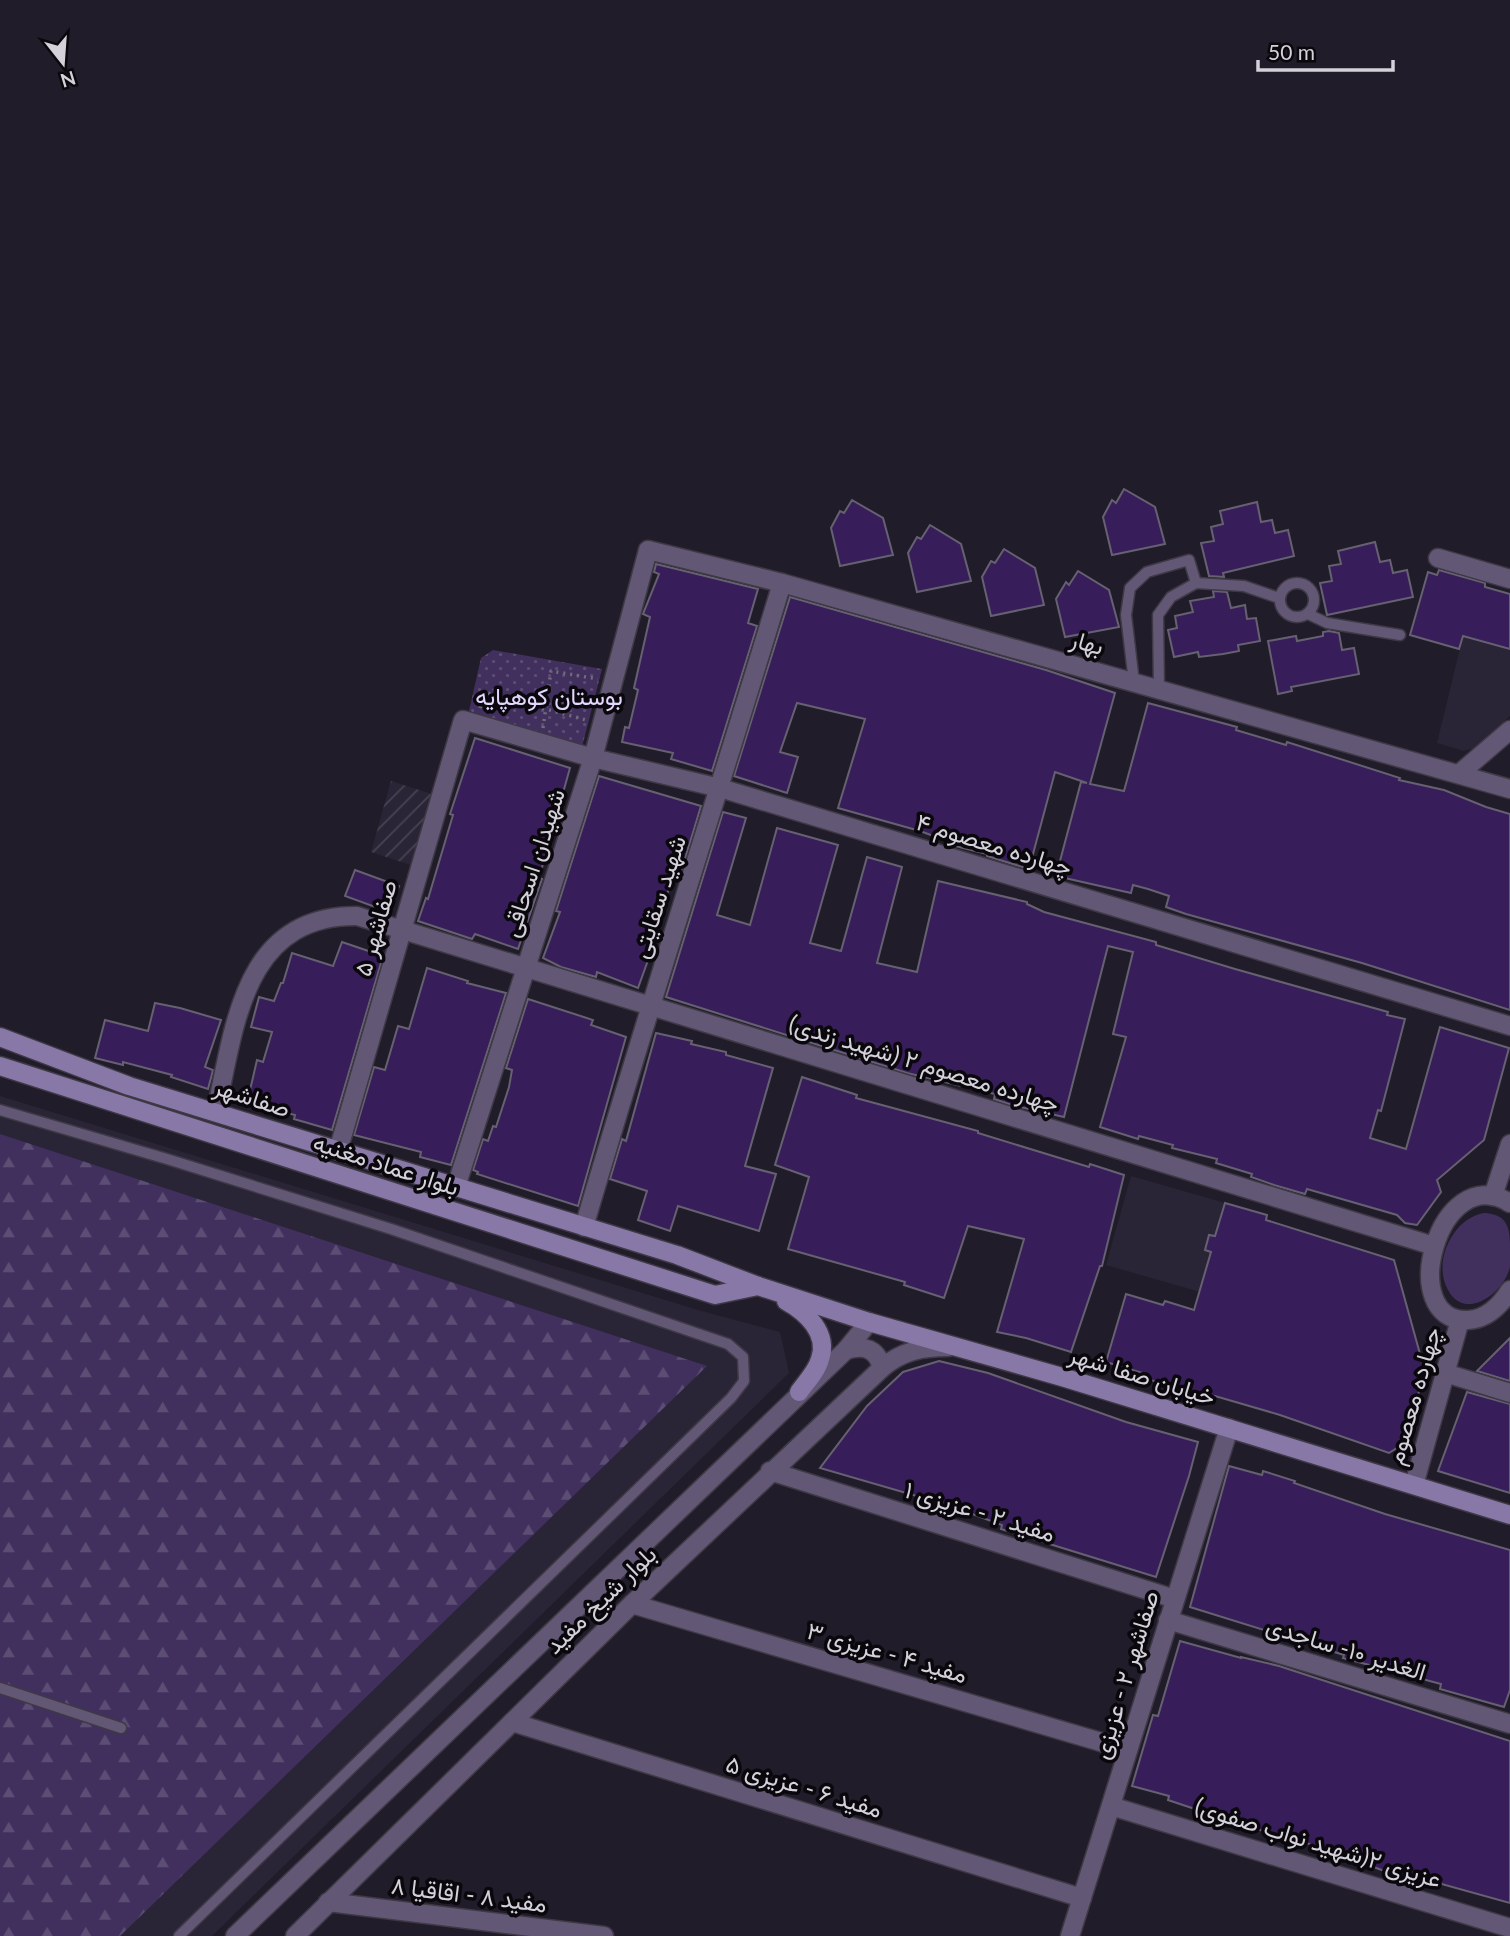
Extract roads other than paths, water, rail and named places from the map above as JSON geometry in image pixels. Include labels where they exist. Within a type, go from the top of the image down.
[{"type":"main road","name":"صفاشهر","points":[[7,1040],[129,1086],[677,1255],[758,1286]]},
{"type":"main road","name":"بلوار عماد مغنیه","points":[[0,1066],[715,1295],[758,1286]]},
{"type":"main road","name":"خیابان صفا شهر","points":[[758,1286],[869,1322],[966,1348],[1510,1515]]},
{"type":"main road","points":[[758,1286],[795,1307],[810,1319],[819,1332],[822,1347],[820,1359],[799,1392]]},
{"type":"street","name":"بهار","points":[[648,550],[782,583],[1510,789]]},
{"type":"street","name":"شهیدان اسحاقی","points":[[456,1187],[593,758],[648,550]]},
{"type":"street","points":[[1438,558],[1510,579]]},
{"type":"street","name":"شهید سقایتی","points":[[584,1227],[649,1006],[720,788],[782,583]]},
{"type":"street","name":"چهارده معصوم ۴","points":[[470,722],[593,758],[720,788],[1510,1026]]},
{"type":"street","name":"صفاشهر ۵","points":[[338,1151],[401,930],[470,722]]},
{"type":"street","points":[[1459,774],[1510,730]]},
{"type":"street","name":"چهارده معصوم ۲ (شهید زندی)","points":[[216,1111],[239,1007],[256,970],[278,942],[306,924],[335,916],[357,916],[526,970],[1434,1246]]},
{"type":"street","points":[[1510,1144],[1502,1199],[1477,1197],[1459,1206],[1446,1221],[1434,1246],[1430,1265],[1432,1291],[1445,1312],[1460,1320],[1489,1314],[1510,1290]]},
{"type":"street","name":"چهارده معصوم","points":[[1414,1485],[1460,1320]]},
{"type":"street","name":"بلوار شیخ مفید","points":[[235,1936],[799,1392],[846,1350],[869,1322]]},
{"type":"street","points":[[846,1350],[864,1346],[873,1351],[882,1368]]},
{"type":"street","name":"بلوار شیخ مفید","points":[[295,1936],[632,1604],[882,1368],[894,1358],[911,1350],[928,1347],[966,1348]]},
{"type":"street","points":[[1445,1373],[1510,1392]]},
{"type":"street","name":"صفاشهر ۲ - عزیزی","points":[[1070,1936],[1228,1428]]},
{"type":"street","name":"مفید ۲ - عزیزی ۱","points":[[770,1471],[1175,1599]]},
{"type":"street","name":"مفید ۴ - عزیزی ۳","points":[[632,1604],[1128,1750]]},
{"type":"street","name":"الغدیر ۱۰- ساجدی","points":[[1168,1620],[1510,1724]]},
{"type":"street","name":"مفید ۶ - عزیزی ۵","points":[[512,1722],[1082,1898]]},
{"type":"street","name":"عزیزی ۲(شهید نواب صفوی)","points":[[1111,1806],[1510,1928]]},
{"type":"street","name":"مفید ۸ - اقاقیا ۸","points":[[328,1902],[604,1936]]},
{"type":"lane","points":[[1134,682],[1126,615],[1130,588],[1147,572],[1189,560],[1196,583]]},
{"type":"lane","points":[[1159,689],[1158,615],[1171,597],[1196,583],[1244,586],[1279,598]]},
{"type":"lane","points":[[1308,614],[1314,603],[1311,589],[1299,583],[1286,586],[1279,598],[1283,611],[1294,618],[1308,614],[1327,623],[1400,635]]},
{"type":"lane","points":[[0,1110],[391,1229],[728,1344],[743,1356],[744,1381],[731,1398],[179,1936]]},
{"type":"lane","points":[[0,1688],[121,1728]]},
{"type":"park label","name":"بوستان کوهپایه","points":[[549,697]]}]
